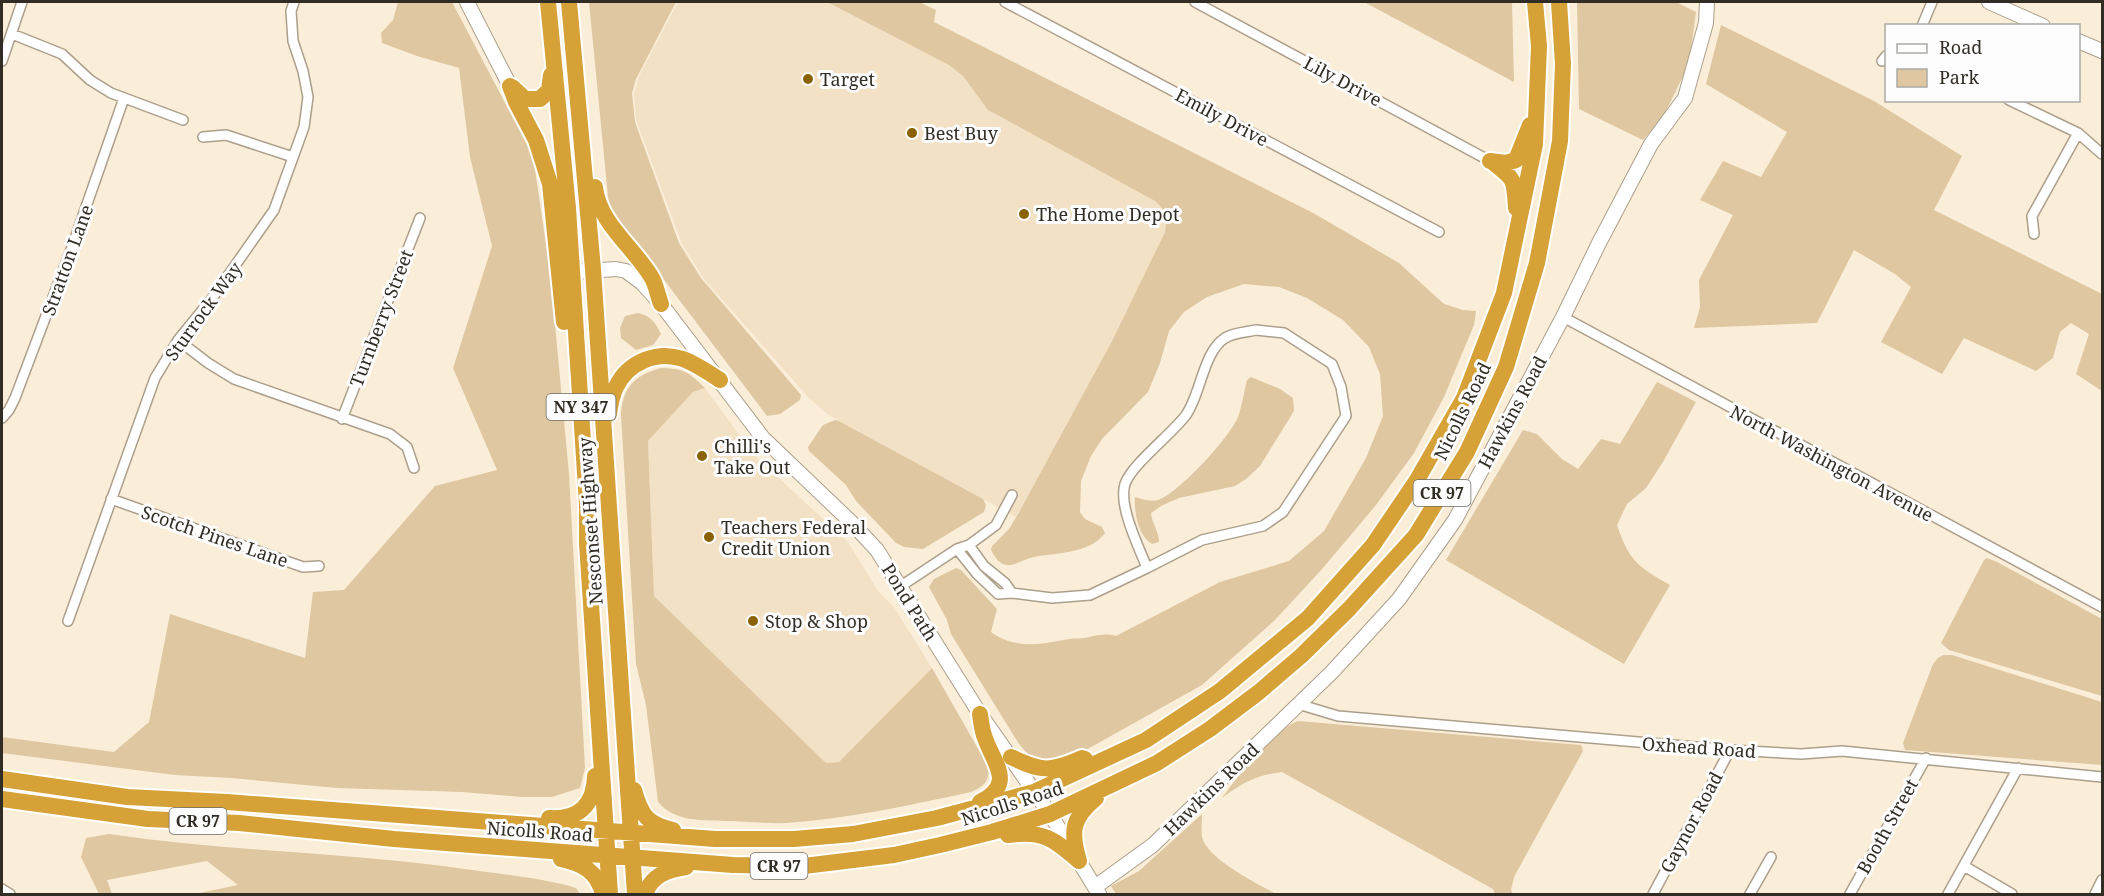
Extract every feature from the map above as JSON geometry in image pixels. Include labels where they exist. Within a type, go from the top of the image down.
[{"type":"highway","name":"Nesconset Highway","points":[[548,2],[572,272],[610,894]]},
{"type":"highway","name":"Nesconset Highway","points":[[569,2],[594,269],[635,894]]},
{"type":"highway","name":"Nicolls Road","points":[[2,779],[127,797],[715,839],[794,839],[854,834],[957,813],[1034,792],[1146,740],[1220,691],[1308,618],[1373,545],[1417,480],[1464,398],[1504,293],[1535,144],[1539,46],[1535,2]]},
{"type":"highway","name":"Nicolls Road","points":[[2,799],[148,819],[239,823],[516,849],[778,866],[827,864],[894,855],[965,839],[1050,814],[1157,763],[1210,729],[1259,692],[1301,656],[1349,609],[1416,535],[1467,452],[1506,367],[1538,263],[1560,141],[1563,64],[1560,2]]},
{"type":"highway","points":[[510,86],[525,99],[535,100],[543,97],[550,85],[552,50]]},
{"type":"highway","points":[[510,86],[540,151],[553,196],[580,502],[587,543]]},
{"type":"highway","points":[[1490,161],[1506,163],[1516,160],[1536,107]]},
{"type":"highway","points":[[582,135],[594,170],[596,195],[601,209],[652,279],[661,304]]},
{"type":"highway","points":[[1490,161],[1511,176],[1514,183],[1518,228]]},
{"type":"highway","points":[[604,439],[612,395],[616,386],[627,371],[644,360],[664,356],[678,358],[692,363],[720,380]]},
{"type":"highway","points":[[497,823],[540,818],[565,818],[585,806],[592,796],[594,787],[597,700]]},
{"type":"highway","points":[[957,813],[993,796],[999,788],[996,761],[984,737],[980,714]]},
{"type":"highway","points":[[626,756],[638,803],[649,820],[661,827],[715,839]]},
{"type":"highway","points":[[1011,757],[1041,770],[1066,765],[1082,758],[1093,765]]},
{"type":"highway","points":[[1079,861],[1074,836],[1078,816],[1112,785]]},
{"type":"highway","points":[[965,839],[1027,832],[1056,841],[1079,861]]},
{"type":"highway","points":[[516,849],[582,865],[596,876],[603,894]]},
{"type":"highway","points":[[645,894],[650,884],[663,872],[707,863]]},
{"type":"street","points":[[2,61],[22,2]]},
{"type":"street","name":"Sturrock Way","points":[[68,621],[155,378],[178,340],[213,297],[274,210],[304,127],[308,97],[303,71],[293,42],[291,11],[294,2]]},
{"type":"street","points":[[466,2],[510,86]]},
{"type":"street","name":"Emily Drive","points":[[1005,2],[1439,232]]},
{"type":"street","name":"Lily Drive","points":[[1195,2],[1490,161]]},
{"type":"street","name":"Hawkins Road","points":[[1098,890],[1153,845],[1332,672],[1399,599],[1455,520],[1563,317],[1651,144],[1685,98],[1706,23],[1707,2]]},
{"type":"street","points":[[1923,24],[1932,2]]},
{"type":"street","points":[[1989,2],[2038,24]]},
{"type":"street","points":[[12,34],[62,54],[90,80],[111,93],[183,120]]},
{"type":"street","points":[[2080,41],[2103,51]]},
{"type":"street","name":"Stratton Lane","points":[[2,418],[15,398],[51,305],[124,98]]},
{"type":"street","points":[[2013,102],[2078,133],[2103,154]]},
{"type":"street","points":[[2034,234],[2032,216],[2078,133]]},
{"type":"street","points":[[203,137],[226,135],[293,157]]},
{"type":"street","name":"Turnberry Street","points":[[342,419],[420,218]]},
{"type":"street","name":"Pond Path","points":[[572,272],[611,268],[626,271],[642,283],[661,304],[763,438],[869,541],[901,586],[980,714],[1050,814],[1098,890]]},
{"type":"street","name":"North Washington Avenue","points":[[1563,317],[2103,607]]},
{"type":"street","points":[[957,549],[977,574],[998,594],[1012,593],[1052,598],[1090,595],[1147,568],[1202,540],[1263,526],[1283,512],[1346,416],[1341,387],[1332,364],[1284,333],[1256,330],[1225,337],[1212,351],[1195,399],[1186,415],[1134,471],[1125,484],[1124,500],[1128,517],[1147,568]]},
{"type":"street","points":[[178,340],[234,379],[342,419],[390,434],[407,447],[414,468]]},
{"type":"street","points":[[901,586],[957,549],[969,545],[996,525],[1012,495]]},
{"type":"street","name":"Scotch Pines Lane","points":[[111,499],[303,567],[319,566]]},
{"type":"street","points":[[969,545],[984,566],[1012,593]]},
{"type":"street","points":[[991,588],[999,578]]},
{"type":"street","name":"Oxhead Road","points":[[1298,704],[1338,716],[1730,750],[1801,754],[1842,751],[2103,777]]},
{"type":"street","name":"Gaynor Road","points":[[1653,894],[1730,750]]},
{"type":"street","name":"Booth Street","points":[[1850,894],[1926,758]]},
{"type":"street","points":[[1948,894],[2018,768]]},
{"type":"street","points":[[1750,894],[1771,857]]},
{"type":"street","points":[[1964,866],[2012,894]]},
{"type":"street","points":[[2095,894],[2103,880]]},
{"type":"street","points":[[2,889],[10,894]]},
{"type":"shaded area","points":[[678,2],[827,2],[949,65],[963,76],[988,110],[1155,201],[1163,208],[1167,220],[1165,232],[1111,343],[1016,517],[827,414],[808,397],[704,279],[682,244],[636,120],[634,94],[640,74]]},
{"type":"shaded area","points":[[705,388],[755,456],[848,542],[878,591],[894,607],[932,668],[839,762],[826,763],[654,596],[648,441],[693,392]]},
{"type":"green space","points":[[398,2],[452,2],[533,156],[550,271],[569,474],[585,768],[580,788],[552,797],[522,797],[462,792],[337,788],[175,775],[2,753],[2,737],[114,752],[149,722],[170,614],[305,658],[313,592],[344,590],[435,486],[497,470],[453,368],[492,246],[470,157],[459,68],[382,43],[381,33],[393,20]]},
{"type":"green space","points":[[589,2],[676,2],[636,79],[632,93],[635,122],[679,243],[701,278],[801,395],[800,400],[780,414],[767,416],[609,207]]},
{"type":"green space","points":[[827,2],[919,2],[936,10],[934,22],[1315,214],[1399,263],[1444,304],[1463,310],[1476,311],[1474,325],[1444,397],[1414,453],[1376,505],[1323,568],[1275,620],[1202,685],[1068,760],[1040,761],[1030,756],[1019,744],[951,634],[947,620],[929,587],[934,579],[956,568],[961,570],[997,609],[991,632],[1010,641],[1039,644],[1102,635],[1116,636],[1220,582],[1289,561],[1324,531],[1366,458],[1383,416],[1380,374],[1369,347],[1343,320],[1307,298],[1279,287],[1244,284],[1207,297],[1184,312],[1169,331],[1160,363],[1148,392],[1102,439],[1091,456],[1081,481],[1080,512],[1085,519],[1102,527],[1105,533],[1098,540],[1081,549],[1030,558],[1011,565],[1000,562],[991,550],[992,546],[1009,529],[1018,514],[1112,341],[1165,232],[1165,215],[1155,201],[988,110],[963,76],[949,65]]},
{"type":"green space","points":[[1364,2],[1512,2],[1514,82]]},
{"type":"green space","points":[[1577,2],[1676,2],[1696,12],[1689,64],[1663,117],[1643,140],[1579,109]]},
{"type":"green space","points":[[1721,25],[1874,101],[1962,156],[1934,210],[2102,294],[2102,391],[2076,374],[2089,334],[2071,323],[2060,332],[2053,358],[2036,371],[1964,338],[1942,374],[1881,342],[1911,287],[1895,274],[1854,250],[1817,323],[1694,328],[1700,307],[1699,280],[1733,215],[1700,200],[1723,161],[1761,177],[1787,132],[1706,84]]},
{"type":"green space","points":[[638,313],[652,320],[661,334],[653,345],[636,350],[621,338],[620,328],[625,316]]},
{"type":"green space","points":[[661,368],[686,372],[705,388],[693,392],[648,441],[654,596],[826,763],[839,762],[932,668],[989,768],[988,777],[982,786],[971,792],[879,811],[786,823],[689,819],[672,813],[658,802],[646,705],[636,664],[621,415],[624,397],[632,384],[644,374]]},
{"type":"green space","points":[[1251,377],[1280,389],[1293,398],[1294,411],[1260,466],[1246,479],[1235,486],[1179,498],[1151,513],[1159,542],[1152,544],[1140,530],[1135,510],[1135,497],[1158,500],[1167,496],[1202,464],[1233,426],[1238,417],[1247,380]]},
{"type":"green space","points":[[1657,382],[1696,402],[1663,462],[1646,488],[1627,504],[1617,525],[1626,547],[1636,562],[1670,585],[1624,664],[1446,560],[1523,430],[1537,434],[1562,459],[1578,469],[1601,439],[1620,444]]},
{"type":"green space","points":[[835,420],[983,499],[986,505],[984,512],[923,549],[904,547],[896,543],[856,501],[846,485],[809,451],[808,447],[823,425]]},
{"type":"green space","points":[[1987,558],[2102,619],[2102,696],[1949,650],[1941,643]]},
{"type":"green space","points":[[1943,655],[1952,655],[2102,702],[2102,765],[1905,750],[1903,743],[1933,664]]},
{"type":"green space","points":[[1298,721],[1581,745],[1583,751],[1514,877],[1511,890],[1513,894],[1495,894],[1493,889],[1282,772],[1250,780],[1222,798],[1266,744],[1287,726]]},
{"type":"green space","points":[[1202,814],[1202,837],[1213,854],[1234,870],[1276,894],[1116,894],[1111,886],[1139,871]]},
{"type":"green space","points":[[109,834],[200,845],[427,864],[550,882],[576,888],[580,894],[195,894],[238,885],[207,861],[107,880],[112,894],[99,894],[81,857],[86,838]]},
{"type":"place","name":"Target","points":[[808,79]]},
{"type":"place","name":"Best Buy","points":[[912,133]]},
{"type":"place","name":"The Home Depot","points":[[1024,214]]},
{"type":"place","name":"Chilli's Take Out","points":[[702,456]]},
{"type":"place","name":"Teachers Federal Credit Union","points":[[709,537]]},
{"type":"place","name":"Stop & Shop","points":[[753,621]]}]
